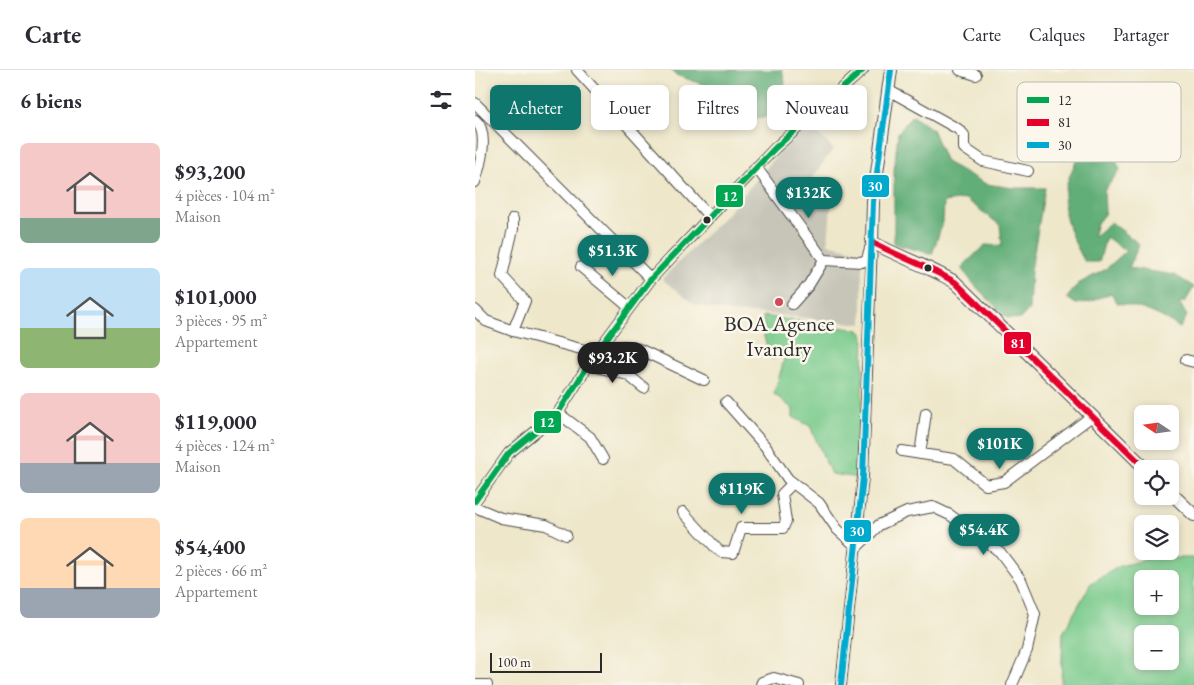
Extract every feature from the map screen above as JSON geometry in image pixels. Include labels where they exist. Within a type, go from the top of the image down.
[{"type":"main road","points":[[891,70],[873,202],[872,242],[895,254],[930,267],[955,282],[1137,460]]},
{"type":"main road","points":[[1179,501],[1194,515]]},
{"type":"street","points":[[577,70],[709,216]]},
{"type":"street","points":[[566,535],[546,526],[501,518],[475,502],[509,453],[559,413],[597,350],[651,278],[756,167],[863,70]]},
{"type":"street","points":[[959,70],[976,75]]},
{"type":"street","points":[[888,90],[958,129],[964,135],[965,148],[983,161],[1028,171]]},
{"type":"street","points":[[475,103],[651,278]]},
{"type":"street","points":[[475,120],[483,132],[475,182]]},
{"type":"street","points":[[756,167],[824,260]]},
{"type":"street","points":[[513,219],[513,229],[502,276],[525,301],[513,330]]},
{"type":"street","points":[[824,260],[862,262],[867,259],[872,242]]},
{"type":"street","points":[[841,685],[863,477],[872,242]]},
{"type":"street","points":[[792,304],[808,286],[824,260]]},
{"type":"street","points":[[581,267],[629,307]]},
{"type":"street","points":[[475,310],[486,321],[513,330],[597,350],[624,346],[639,349],[704,380]]},
{"type":"street","points":[[589,365],[628,375],[644,388]]},
{"type":"street","points":[[726,402],[793,483],[819,503],[837,528],[857,547]]},
{"type":"street","points":[[559,413],[590,436],[603,459]]},
{"type":"street","points":[[920,454],[926,413]]},
{"type":"street","points":[[902,451],[955,460],[987,485],[1004,482],[1092,416]]},
{"type":"street","points":[[683,512],[717,549],[721,552],[733,552],[741,528],[783,528],[786,521],[782,494],[793,483]]},
{"type":"street","points":[[857,547],[879,525],[907,512],[933,507],[950,515],[1000,552],[1021,580],[1035,614],[1027,650],[1012,685]]},
{"type":"street","points":[[761,685],[762,682],[774,678],[799,685]]},
{"type":"street","points":[[477,685],[487,685]]},
{"type":"shaded area","points":[[804,130],[815,130],[833,149],[810,181],[831,206],[828,244],[862,252],[862,324],[769,314],[730,312],[695,305],[662,279],[728,213],[778,154]]},
{"type":"green space","points":[[671,70],[782,70],[785,82],[784,85],[767,85],[767,116],[757,118],[757,85],[704,85],[676,75]]},
{"type":"green space","points":[[912,115],[932,129],[946,162],[986,184],[1013,188],[1045,188],[1031,269],[1029,309],[1020,319],[1007,318],[976,287],[962,267],[985,245],[1002,246],[1000,225],[966,199],[944,202],[943,222],[932,254],[894,244],[894,170],[898,133]]},
{"type":"green space","points":[[1076,162],[1116,162],[1120,170],[1104,191],[1105,213],[1097,223],[1093,237],[1111,222],[1139,244],[1129,268],[1175,275],[1194,287],[1185,302],[1179,302],[1187,316],[1180,328],[1150,312],[1117,303],[1111,293],[1090,302],[1076,304],[1067,298],[1078,284],[1106,269],[1126,251],[1106,237],[1099,262],[1085,262],[1070,231],[1064,205],[1065,192]]},
{"type":"green space","points":[[763,316],[859,330],[864,336],[860,478],[831,474],[810,426],[793,417],[793,409],[774,394],[784,360],[782,357],[771,359],[764,337]]},
{"type":"green space","points":[[1194,558],[1194,685],[1061,685],[1063,633],[1091,583],[1120,566],[1144,560]]},
{"type":"transit line","name":"12","points":[[475,501],[509,453],[558,413],[596,353],[651,279],[775,148],[863,70]]},
{"type":"transit line","name":"30","points":[[841,685],[863,477],[873,202],[891,70]]},
{"type":"transit line","name":"81","points":[[872,242],[955,282],[1137,460]]},
{"type":"place","name":"BOA Agence Ivandry","points":[[779,302]]}]
